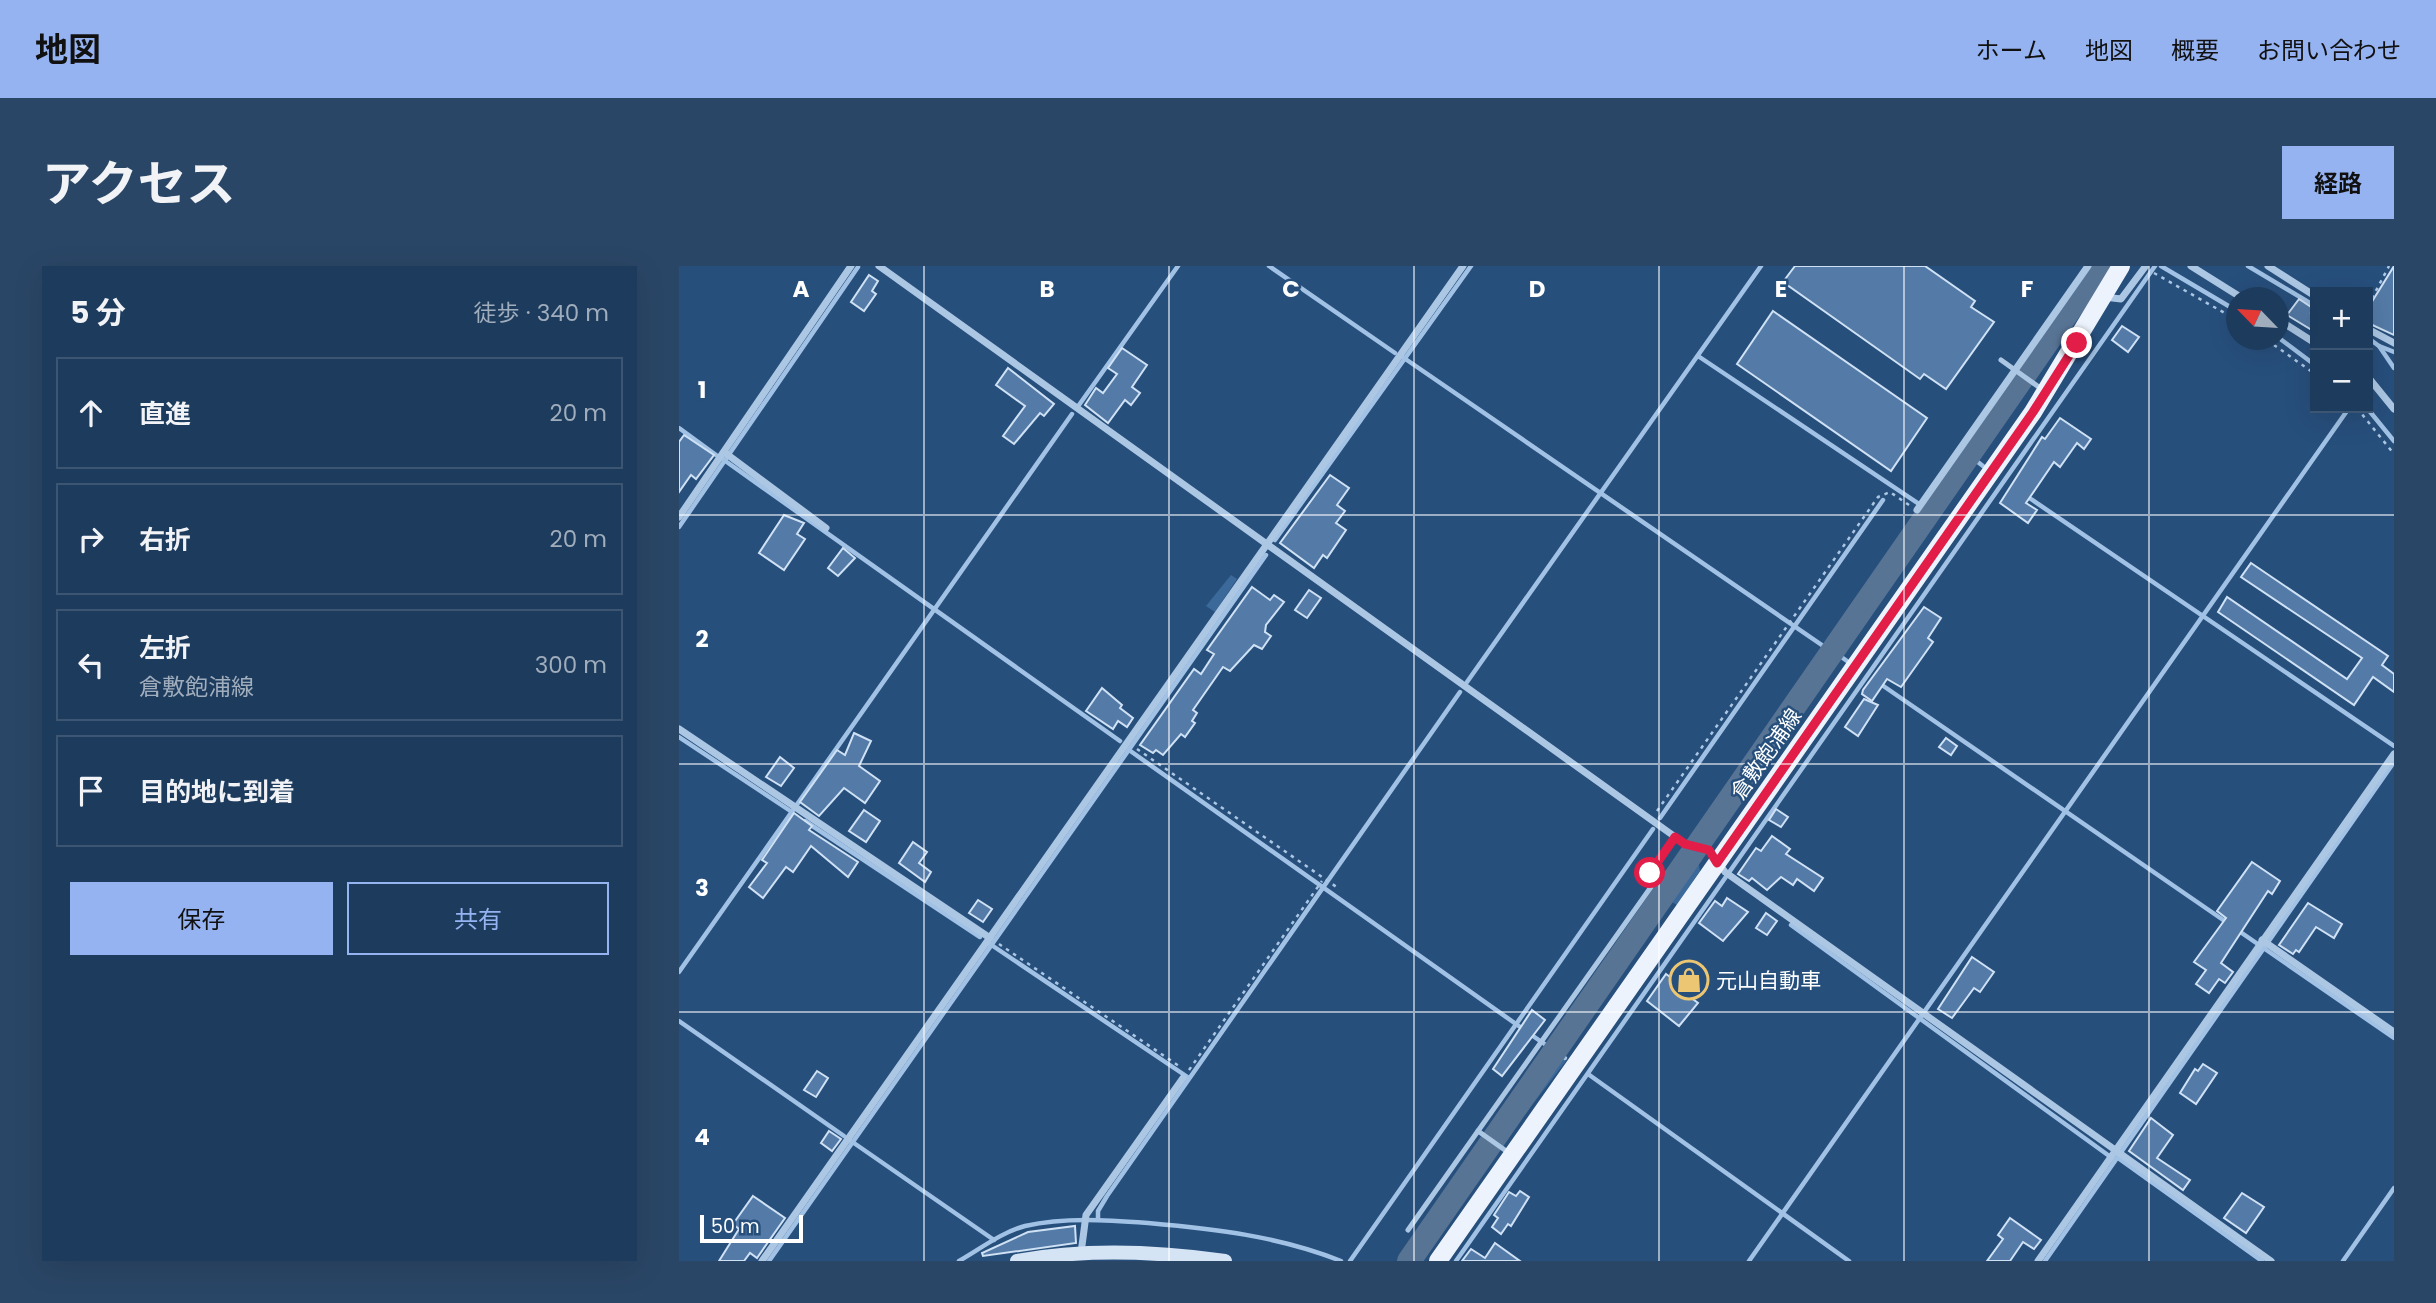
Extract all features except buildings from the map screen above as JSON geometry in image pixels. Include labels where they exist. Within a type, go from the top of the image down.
[{"type":"main road","name":"倉敷飽浦線","points":[[1438,1261],[1511,1155],[1725,871],[2046,392],[2121,266]]},
{"type":"street","points":[[679,517],[727,455],[851,266]]},
{"type":"street","points":[[879,266],[1675,837],[1690,846],[1703,848],[1725,871],[1923,1011],[2116,1154],[2271,1261]]},
{"type":"street","points":[[762,1261],[993,940],[1463,266]]},
{"type":"street","points":[[1920,507],[2018,372],[2088,266]]},
{"type":"street","points":[[2191,266],[2226,288]]},
{"type":"street","points":[[2268,266],[2310,293]]},
{"type":"street","points":[[2103,297],[2121,299],[2145,267]]},
{"type":"street","points":[[2289,326],[2310,340]]},
{"type":"street","points":[[2373,332],[2394,343]]},
{"type":"street","points":[[2373,383],[2394,409]]},
{"type":"street","points":[[727,455],[826,528]]},
{"type":"street","points":[[679,729],[993,940]]},
{"type":"street","points":[[2038,1261],[2116,1154],[2394,754]]},
{"type":"street","points":[[2263,944],[2394,1032]]},
{"type":"street","points":[[1081,1253],[1086,1215],[1186,1075]]},
{"type":"street","points":[[1017,1261],[1081,1253],[1160,1252],[1225,1261]]},
{"type":"lane","points":[[2001,360],[2046,392]]},
{"type":"lane","points":[[1408,1230],[1651,887],[1650,873],[1675,837]]},
{"type":"lane","points":[[1478,1131],[1511,1155]]},
{"type":"path","points":[[2373,296],[2389,266]]},
{"type":"path","points":[[2154,273],[2226,314]]},
{"type":"path","points":[[2281,350],[2310,370]]},
{"type":"path","points":[[2361,413],[2394,454]]},
{"type":"path","points":[[1651,820],[1878,497],[1890,492],[1920,507]]},
{"type":"path","points":[[1134,747],[1323,883],[1338,888]]},
{"type":"path","points":[[993,940],[1186,1075],[1323,883]]},
{"type":"shaded area","points":[[1231,575],[1237,579],[1215,612],[1206,606]]},
{"type":"shaded area","points":[[1698,859],[1700,871],[1677,905],[1667,899]]},
{"type":"shaded area","points":[[1557,1055],[1566,1061],[1525,1114],[1522,1108]]},
{"type":"waterway","points":[[1079,405],[1178,266]]},
{"type":"waterway","points":[[1269,266],[1395,353]]},
{"type":"waterway","points":[[1275,540],[1471,266]]},
{"type":"waterway","points":[[1467,682],[1761,266]]},
{"type":"waterway","points":[[1409,1261],[2100,266]]},
{"type":"waterway","points":[[1456,1261],[2155,266]]},
{"type":"waterway","points":[[2161,266],[2226,304]]},
{"type":"waterway","points":[[2248,266],[2310,303]]},
{"type":"waterway","points":[[679,527],[858,267]]},
{"type":"waterway","points":[[2373,342],[2394,368]]},
{"type":"waterway","points":[[2289,346],[2310,361]]},
{"type":"waterway","points":[[2379,346],[2394,352]]},
{"type":"waterway","points":[[1698,356],[1931,512]]},
{"type":"waterway","points":[[1404,358],[1832,652]]},
{"type":"waterway","points":[[1749,1261],[2345,413]]},
{"type":"waterway","points":[[2371,413],[2394,441]]},
{"type":"waterway","points":[[679,972],[1072,414]]},
{"type":"waterway","points":[[679,428],[716,455]]},
{"type":"waterway","points":[[1970,456],[1983,466]]},
{"type":"waterway","points":[[724,460],[1120,741]]},
{"type":"waterway","points":[[2025,495],[2394,746]]},
{"type":"waterway","points":[[1660,818],[1883,500]]},
{"type":"waterway","points":[[769,1261],[1266,555]]},
{"type":"waterway","points":[[1833,651],[1847,661]]},
{"type":"waterway","points":[[1879,683],[2229,924]]},
{"type":"waterway","points":[[1098,1219],[1098,1211],[1107,1196],[1460,692]]},
{"type":"waterway","points":[[679,737],[792,812]]},
{"type":"waterway","points":[[1129,750],[1523,1029]]},
{"type":"waterway","points":[[2045,1261],[2394,762]]},
{"type":"waterway","points":[[805,821],[980,937]]},
{"type":"waterway","points":[[1350,1261],[1653,829]]},
{"type":"waterway","points":[[1791,925],[2112,1158]]},
{"type":"waterway","points":[[2236,929],[2394,1038]]},
{"type":"waterway","points":[[990,944],[1189,1078]]},
{"type":"waterway","points":[[679,1021],[844,1136]]},
{"type":"waterway","points":[[1530,1034],[1565,1058]]},
{"type":"waterway","points":[[1588,1074],[1849,1261]]},
{"type":"waterway","points":[[851,1141],[994,1240]]},
{"type":"waterway","points":[[2118,1158],[2262,1261]]},
{"type":"waterway","points":[[2343,1261],[2394,1188]]},
{"type":"waterway","points":[[959,1261],[1025,1226],[1086,1220],[1148,1223],[1246,1235],[1294,1245],[1341,1261]]},
{"type":"place","name":"元山自動車","points":[[1689,980]]},
{"type":"route","points":[[1650,873],[1675,837],[1690,846],[1709,850],[1717,863],[2033,412],[2077,343]]}]
